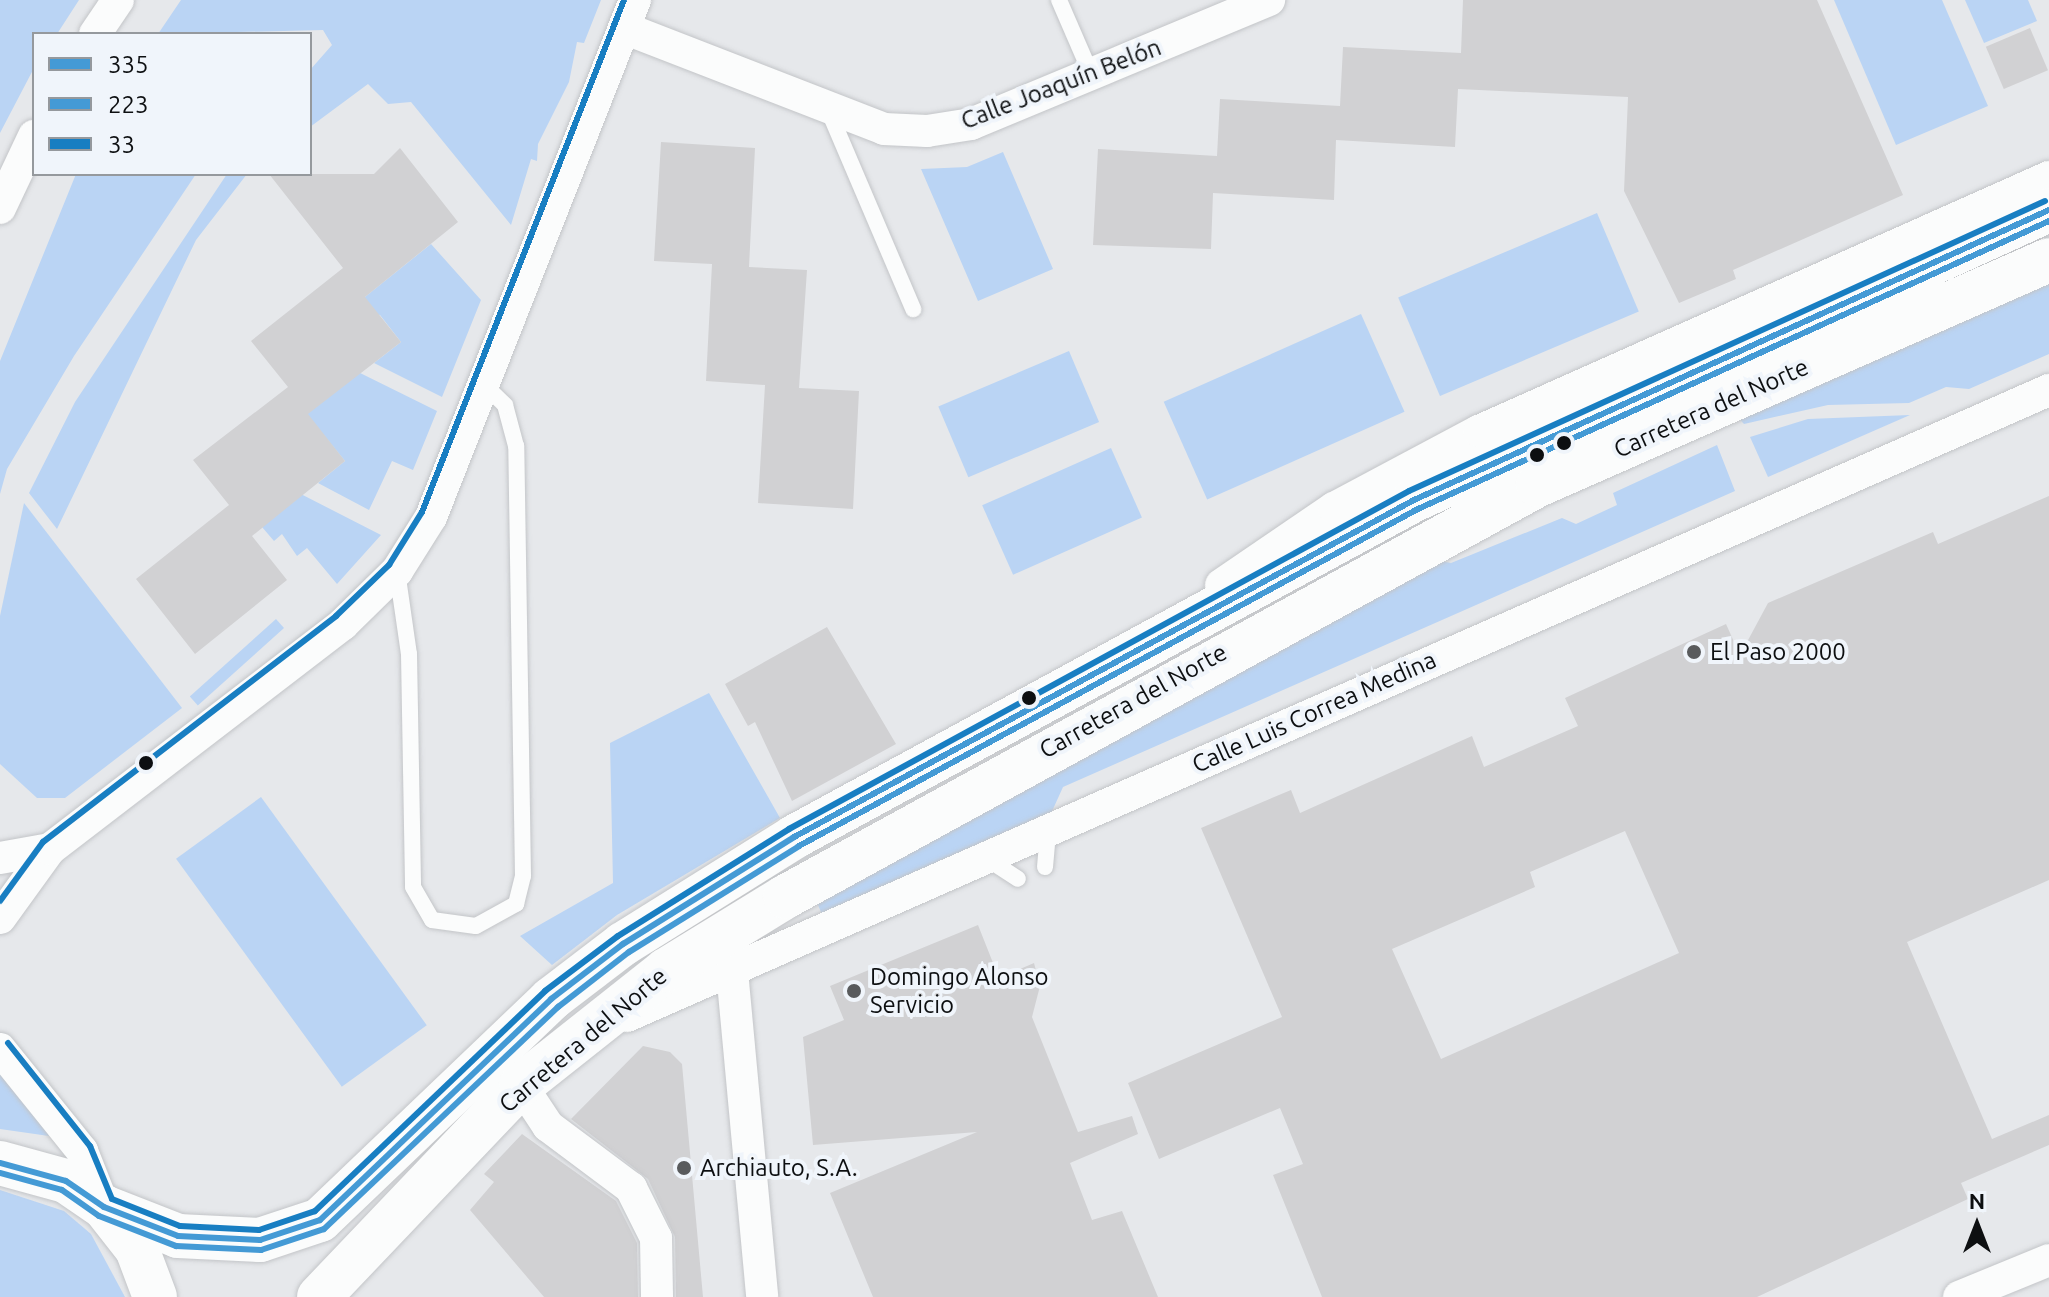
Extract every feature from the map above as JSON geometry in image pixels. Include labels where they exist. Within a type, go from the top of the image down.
[{"type":"street","points":[[96,32],[118,0]]},
{"type":"street","name":"Calle Joaquín Belón","points":[[629,14],[826,106],[884,129],[927,131],[971,124],[1249,4]]},
{"type":"street","points":[[0,918],[50,849],[343,624],[397,571],[431,517],[629,14]]},
{"type":"street","points":[[0,208],[32,140]]},
{"type":"street","name":"Carretera del Norte","points":[[1096,668],[1334,508],[1479,431],[2049,177]]},
{"type":"street","name":"Carretera del Norte","points":[[104,1207],[178,1236],[260,1240],[320,1220],[383,1165],[470,1070],[623,944],[794,837],[1096,668],[1414,500],[2049,210]]},
{"type":"street","name":"Carretera del Norte","points":[[319,1297],[521,1085],[666,970],[773,904],[1256,634],[1538,485],[2049,260]]},
{"type":"street","name":"Calle Luis Correa Medina","points":[[580,1038],[2049,390]]},
{"type":"street","points":[[0,858],[50,849]]},
{"type":"street","points":[[732,971],[762,1297]]},
{"type":"street","points":[[0,1049],[82,1151],[104,1207],[137,1249],[155,1297]]},
{"type":"street","points":[[521,1085],[548,1126],[631,1188],[656,1238],[657,1297]]},
{"type":"street","points":[[0,1163],[66,1181],[104,1207]]},
{"type":"street","points":[[1959,1297],[2049,1260]]},
{"type":"lane","points":[[1059,0],[1091,74]]},
{"type":"lane","points":[[826,106],[913,309]]},
{"type":"lane","points":[[397,571],[409,654],[413,887],[432,920],[476,926],[516,904],[523,876],[516,446],[505,405],[483,384]]},
{"type":"lane","points":[[1045,867],[1048,829]]},
{"type":"lane","points":[[985,857],[1018,879]]},
{"type":"shaded area","points":[[0,0],[79,0],[58,32],[32,32],[32,72],[0,133]]},
{"type":"shaded area","points":[[181,0],[601,0],[584,43],[577,42],[569,82],[538,144],[537,161],[531,159],[511,225],[411,102],[388,104],[368,84],[312,126],[312,68],[332,45],[323,30],[159,32]]},
{"type":"shaded area","points":[[1834,0],[1942,0],[1988,106],[1896,145]]},
{"type":"shaded area","points":[[1965,0],[2028,0],[2037,21],[1984,43]]},
{"type":"shaded area","points":[[1003,152],[1053,269],[978,301],[921,169],[967,167]]},
{"type":"shaded area","points":[[75,176],[195,176],[74,356],[7,469],[0,494],[0,361]]},
{"type":"shaded area","points":[[226,176],[245,176],[196,240],[57,529],[29,493],[75,402]]},
{"type":"shaded area","points":[[1597,213],[1639,311],[1440,396],[1398,297]]},
{"type":"shaded area","points":[[431,244],[481,300],[442,397],[374,363],[401,342],[380,315],[350,309]]},
{"type":"shaded area","points":[[2049,278],[2049,354],[1969,389],[1946,387],[1909,403],[1828,405],[1744,424],[1737,416]]},
{"type":"shaded area","points":[[1361,314],[1405,412],[1207,500],[1164,402]]},
{"type":"shaded area","points":[[1069,351],[1099,422],[968,477],[938,406]]},
{"type":"shaded area","points":[[352,369],[437,411],[413,470],[392,461],[369,510],[318,483],[345,461],[323,434],[292,428]]},
{"type":"shaded area","points":[[1910,415],[1768,477],[1750,437],[1808,419]]},
{"type":"shaded area","points":[[1717,445],[1735,491],[1063,787],[1049,818],[823,917],[816,900],[1430,559],[1451,563],[1562,518],[1576,524],[1617,505],[1613,493]]},
{"type":"shaded area","points":[[1111,448],[1142,517],[1013,575],[982,505]]},
{"type":"shaded area","points":[[293,490],[381,535],[337,584],[307,548],[297,556],[282,534],[274,541],[262,527]]},
{"type":"shaded area","points":[[24,503],[182,708],[65,798],[37,798],[0,764],[0,616]]},
{"type":"shaded area","points":[[276,619],[284,628],[198,706],[190,697]]},
{"type":"shaded area","points":[[709,693],[780,818],[617,915],[552,965],[520,936],[613,883],[610,743]]},
{"type":"shaded area","points":[[261,797],[427,1025],[342,1087],[176,859]]},
{"type":"shaded area","points":[[0,1072],[50,1133],[49,1136],[0,1129]]},
{"type":"shaded area","points":[[0,1190],[64,1211],[91,1234],[125,1297],[0,1297]]},
{"type":"building","points":[[1463,0],[1817,0],[1903,195],[1733,270],[1736,279],[1679,303],[1624,191],[1628,97],[1458,89],[1455,147],[1336,140],[1334,200],[1213,193],[1211,249],[1093,245],[1098,149],[1217,156],[1220,99],[1340,106],[1343,47],[1461,53]]},
{"type":"building","points":[[2030,28],[2048,70],[2004,89],[1986,47]]},
{"type":"building","points":[[661,142],[755,148],[749,267],[807,270],[799,388],[859,391],[853,509],[758,503],[765,385],[706,381],[712,264],[654,261]]},
{"type":"building","points":[[400,148],[458,222],[365,297],[401,342],[308,414],[345,461],[252,536],[287,580],[195,654],[136,579],[229,505],[193,460],[288,387],[251,341],[343,268],[271,176],[374,174]]},
{"type":"building","points":[[2049,496],[2049,880],[1907,942],[1992,1139],[2049,1115],[2049,1145],[1961,1183],[1968,1199],[1757,1297],[1322,1297],[1273,1175],[1303,1164],[1280,1108],[1159,1159],[1128,1083],[1282,1017],[1201,828],[1291,790],[1300,813],[1472,736],[1484,767],[1578,726],[1565,698],[1726,624],[1740,655],[1768,603],[1933,532],[1938,544]],"holes":[[[1625,831],[1679,953],[1441,1059],[1392,949],[1535,887],[1530,872]]]},
{"type":"building","points":[[827,627],[896,744],[792,801],[755,722],[748,726],[725,684]]},
{"type":"building","points":[[978,925],[999,978],[1034,963],[1040,986],[1032,1017],[1078,1132],[1132,1116],[1138,1134],[1070,1163],[1092,1220],[1122,1211],[1158,1297],[873,1297],[830,1193],[977,1132],[813,1145],[803,1037],[844,1020],[830,986]]},
{"type":"building","points":[[643,1046],[670,1052],[682,1064],[703,1297],[676,1297],[675,1237],[648,1179],[571,1119]]},
{"type":"building","points":[[522,1134],[616,1201],[637,1243],[638,1297],[544,1297],[470,1210],[494,1182],[484,1174]]},
{"type":"transit line","name":"33","points":[[0,901],[43,842],[336,616],[389,565],[422,512],[624,0]]},
{"type":"transit line","name":"33","points":[[8,1043],[90,1146],[112,1199],[180,1226],[259,1230],[315,1211],[545,991],[618,936],[789,829],[1409,491],[2045,201]]},
{"type":"transit line","name":"335","points":[[0,1163],[66,1181],[104,1207],[178,1236],[260,1240],[320,1220],[551,999],[623,944],[794,837],[1414,500],[2049,210]]},
{"type":"transit line","name":"223","points":[[0,1173],[62,1190],[99,1216],[176,1246],[261,1250],[324,1229],[558,1007],[629,952],[799,846],[1418,509],[2049,221]]},
{"type":"place","name":"El Paso 2000","points":[[1694,652]]},
{"type":"place","name":"Domingo Alonso Servicio","points":[[854,991]]},
{"type":"place","name":"Archiauto, S.A.","points":[[684,1168]]}]
